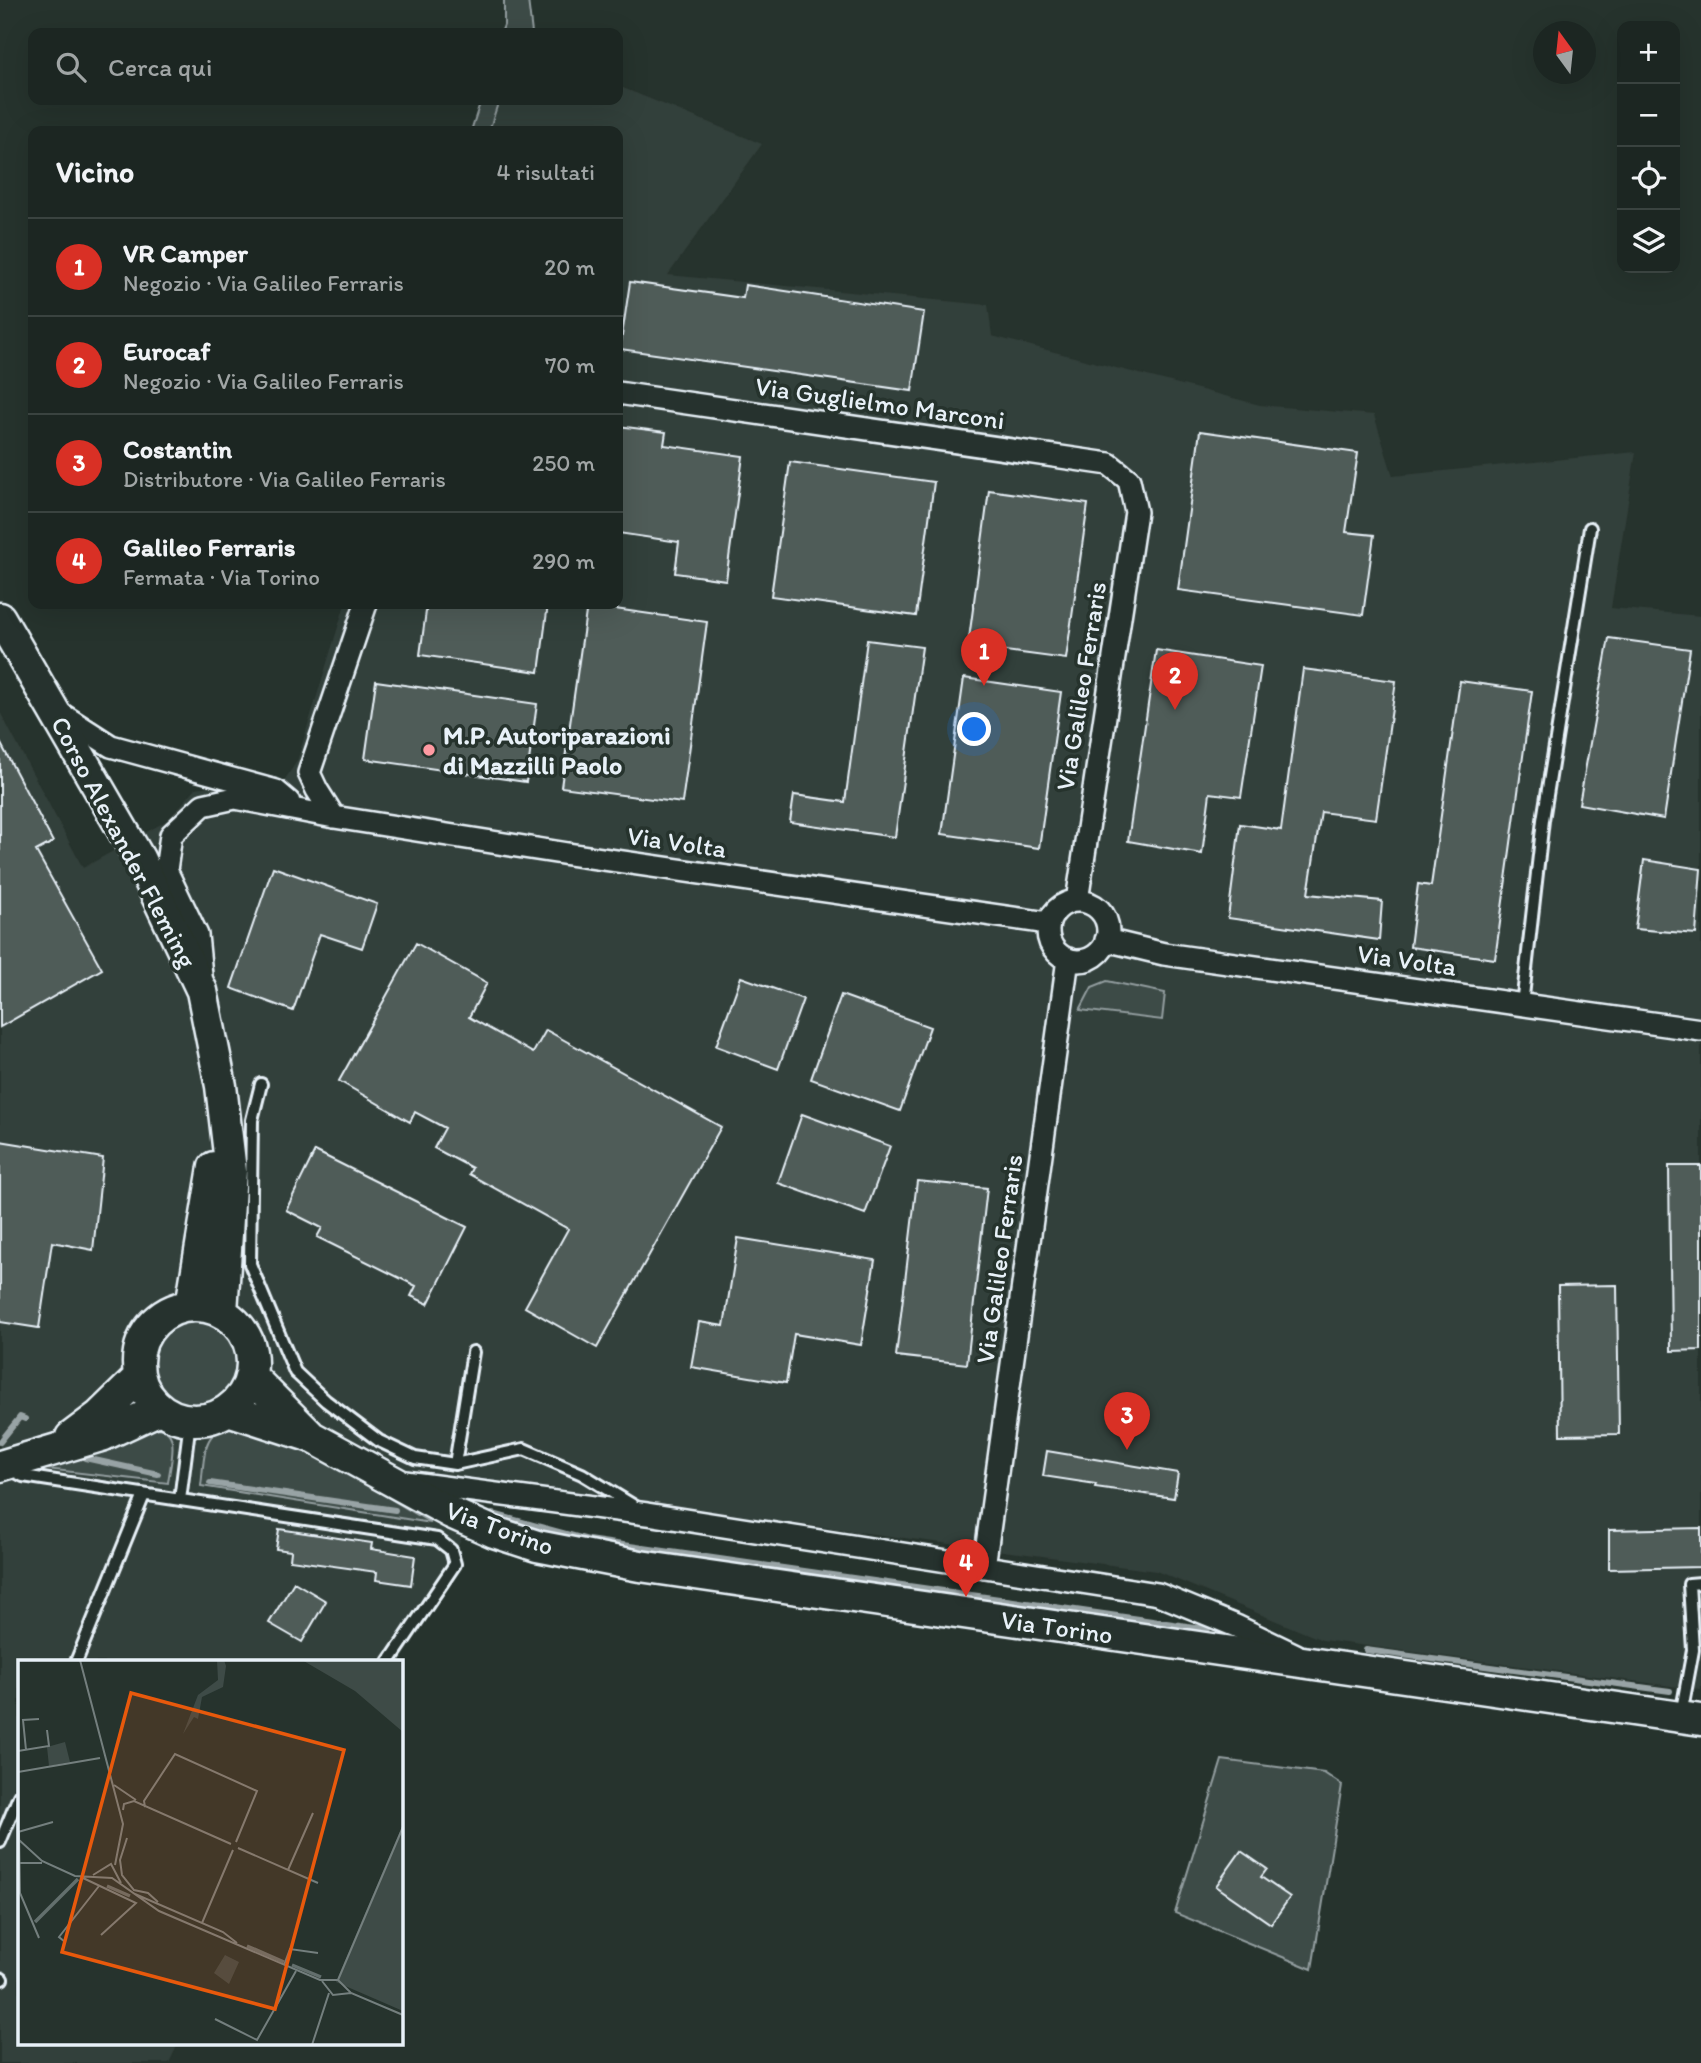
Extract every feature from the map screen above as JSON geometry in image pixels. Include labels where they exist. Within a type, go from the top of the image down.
[{"type":"street","name":"Via Guglielmo Marconi","points":[[623,394],[1109,464],[1129,480]]},
{"type":"street","name":"Via Galileo Ferraris","points":[[1077,901],[1136,512],[1129,480]]},
{"type":"street","points":[[334,817],[309,773],[364,609]]},
{"type":"street","name":"Corso Alexander Fleming","points":[[0,618],[139,858],[202,990],[216,1056],[231,1172],[222,1312]]},
{"type":"street","name":"Via Volta","points":[[52,709],[111,746],[276,791],[299,810]]},
{"type":"street","name":"Via Volta","points":[[202,990],[197,935],[166,870],[170,835],[203,805],[235,798],[334,817],[582,856],[1048,923]]},
{"type":"street","points":[[1077,901],[1091,903],[1105,916],[1108,926],[1107,940],[1100,952],[1083,961],[1068,960],[1057,953],[1048,937],[1048,923],[1055,911],[1062,904],[1077,901]]},
{"type":"street","name":"Via Volta","points":[[1107,940],[1164,954],[1701,1030]]},
{"type":"street","name":"Via Galileo Ferraris","points":[[984,1567],[1068,960]]},
{"type":"street","name":"Corso Alexander Fleming","points":[[191,1306],[224,1119]]},
{"type":"street","points":[[191,1306],[222,1312],[237,1324],[247,1339],[252,1357],[251,1376],[239,1401],[228,1410],[216,1417],[190,1421],[179,1419],[160,1409],[146,1395],[139,1377],[139,1349],[153,1324],[164,1315],[191,1306]]},
{"type":"street","name":"Via Torino","points":[[251,1376],[312,1437]]},
{"type":"street","points":[[43,1452],[65,1441],[99,1416],[139,1377]]},
{"type":"street","points":[[1,1466],[104,1435],[160,1409]]},
{"type":"street","name":"Via Torino","points":[[228,1410],[312,1437],[451,1513],[494,1532],[550,1549],[654,1568],[1691,1719]]},
{"type":"street","points":[[391,1481],[647,1514],[1157,1594],[1237,1626],[1314,1664]]},
{"type":"lane","points":[[1522,1005],[1543,820],[1590,528]]},
{"type":"lane","points":[[261,1084],[252,1119],[250,1264],[295,1372],[326,1401],[379,1441],[415,1458],[455,1465],[524,1450],[582,1474],[647,1514]]},
{"type":"lane","points":[[455,1465],[473,1352]]},
{"type":"lane","points":[[180,1500],[190,1421]]},
{"type":"lane","points":[[1,1466],[23,1476],[437,1539],[452,1550],[456,1564],[390,1660]]},
{"type":"lane","points":[[77,1660],[144,1495]]},
{"type":"lane","points":[[1691,1719],[1693,1650],[1689,1584],[1701,1583]]},
{"type":"lane","points":[[0,1842],[18,1798]]},
{"type":"shaded area","points":[[504,0],[528,0],[531,28],[503,28]]},
{"type":"shaded area","points":[[623,88],[762,144],[668,275],[988,305],[992,336],[1260,405],[1374,415],[1393,476],[1636,452],[1611,608],[1701,616],[1701,1690],[1322,1640],[1156,1571],[485,1483],[426,1622],[401,1660],[18,1660],[18,2046],[177,2046],[169,2063],[0,2063],[0,712],[83,868],[168,820],[196,788],[239,782],[278,790],[297,761],[343,609],[623,609],[623,126],[491,126],[497,105],[623,105]]},
{"type":"shaded area","points":[[479,105],[497,105],[491,126],[473,126]]},
{"type":"shaded area","points":[[1107,981],[1165,993],[1162,1020],[1080,1010],[1092,987]]},
{"type":"shaded area","points":[[195,1313],[213,1316],[228,1326],[238,1341],[241,1359],[238,1377],[228,1392],[213,1402],[195,1405],[177,1402],[162,1392],[152,1377],[149,1359],[152,1341],[162,1326],[177,1316]]},
{"type":"shaded area","points":[[237,1425],[308,1450],[431,1523],[201,1486],[204,1455],[210,1438],[225,1427]]},
{"type":"shaded area","points":[[154,1428],[169,1433],[172,1440],[168,1483],[46,1469],[131,1433]]},
{"type":"shaded area","points":[[1222,1760],[1324,1773],[1342,1785],[1312,1969],[1175,1913]]},
{"type":"building","points":[[630,282],[743,298],[745,285],[924,312],[912,391],[623,349],[623,329]]},
{"type":"building","points":[[623,427],[666,432],[664,445],[743,456],[726,580],[675,573],[679,542],[623,534]]},
{"type":"building","points":[[1200,431],[1358,453],[1346,532],[1374,535],[1363,615],[1178,590]]},
{"type":"building","points":[[790,462],[934,482],[916,616],[771,596]]},
{"type":"building","points":[[989,490],[1088,504],[1066,659],[968,646]]},
{"type":"building","points":[[426,609],[547,609],[539,672],[420,655]]},
{"type":"building","points":[[586,609],[615,609],[707,622],[682,803],[561,787]]},
{"type":"building","points":[[1609,638],[1690,649],[1664,819],[1579,804]]},
{"type":"building","points":[[867,640],[922,647],[895,837],[790,822],[794,795],[845,802]]},
{"type":"building","points":[[1156,650],[1261,666],[1241,797],[1210,793],[1202,854],[1128,841]]},
{"type":"building","points":[[1303,669],[1396,681],[1376,819],[1321,812],[1308,894],[1382,901],[1379,940],[1228,918],[1240,824],[1281,830]]},
{"type":"building","points":[[964,678],[1061,692],[1039,848],[942,834]]},
{"type":"building","points":[[376,681],[537,704],[526,782],[365,759]]},
{"type":"building","points":[[1460,681],[1532,691],[1495,959],[1410,947],[1418,884],[1431,886]]},
{"type":"building","points":[[0,742],[53,842],[36,851],[102,969],[0,1027]]},
{"type":"building","points":[[1644,860],[1701,869],[1696,934],[1635,929]]},
{"type":"building","points":[[273,867],[377,904],[362,948],[320,934],[293,1011],[231,988]]},
{"type":"building","points":[[416,943],[487,983],[469,1017],[533,1053],[546,1030],[721,1127],[597,1348],[525,1307],[568,1229],[469,1174],[472,1168],[434,1148],[445,1128],[415,1112],[410,1122],[339,1081]]},
{"type":"building","points":[[741,977],[803,999],[778,1069],[716,1046]]},
{"type":"building","points":[[841,995],[930,1027],[900,1111],[811,1079]]},
{"type":"building","points":[[802,1114],[890,1146],[865,1214],[778,1183]]},
{"type":"building","points":[[0,1141],[103,1158],[93,1250],[52,1242],[39,1328],[0,1322]]},
{"type":"building","points":[[315,1151],[467,1227],[428,1304],[411,1296],[416,1286],[317,1237],[322,1228],[286,1210]]},
{"type":"building","points":[[1669,1166],[1701,1166],[1701,1350],[1671,1351]]},
{"type":"building","points":[[917,1181],[987,1188],[967,1364],[896,1356]]},
{"type":"building","points":[[738,1238],[875,1260],[861,1345],[794,1334],[786,1383],[691,1367],[699,1322],[724,1326]]},
{"type":"building","points":[[1617,1285],[1619,1434],[1560,1435],[1558,1286]]},
{"type":"building","points":[[1047,1451],[1178,1473],[1174,1498],[1095,1487],[1096,1484],[1043,1476]]},
{"type":"building","points":[[1701,1528],[1701,1567],[1609,1569],[1609,1530]]},
{"type":"building","points":[[279,1529],[372,1543],[371,1549],[415,1556],[411,1585],[376,1580],[377,1572],[290,1560],[291,1551],[276,1549]]},
{"type":"building","points":[[294,1582],[326,1601],[302,1642],[269,1623]]},
{"type":"building","points":[[1241,1851],[1267,1869],[1261,1877],[1290,1897],[1271,1924],[1216,1886]]},
{"type":"waterway","points":[[0,1442],[20,1417],[25,1419]]},
{"type":"waterway","points":[[85,1458],[158,1474]]},
{"type":"waterway","points":[[210,1483],[395,1510]]},
{"type":"waterway","points":[[493,1514],[588,1540],[1208,1629]]},
{"type":"waterway","points":[[1366,1650],[1670,1691]]},
{"type":"place","name":"VR Camper","points":[[984,686]]},
{"type":"place","name":"Eurocaf","points":[[1175,710]]},
{"type":"place","name":"M.P. Autoriparazioni di Mazzilli Paolo","points":[[429,750]]},
{"type":"place","name":"Costantin","points":[[1127,1450]]},
{"type":"place","name":"Galileo Ferraris","points":[[966,1597]]}]
